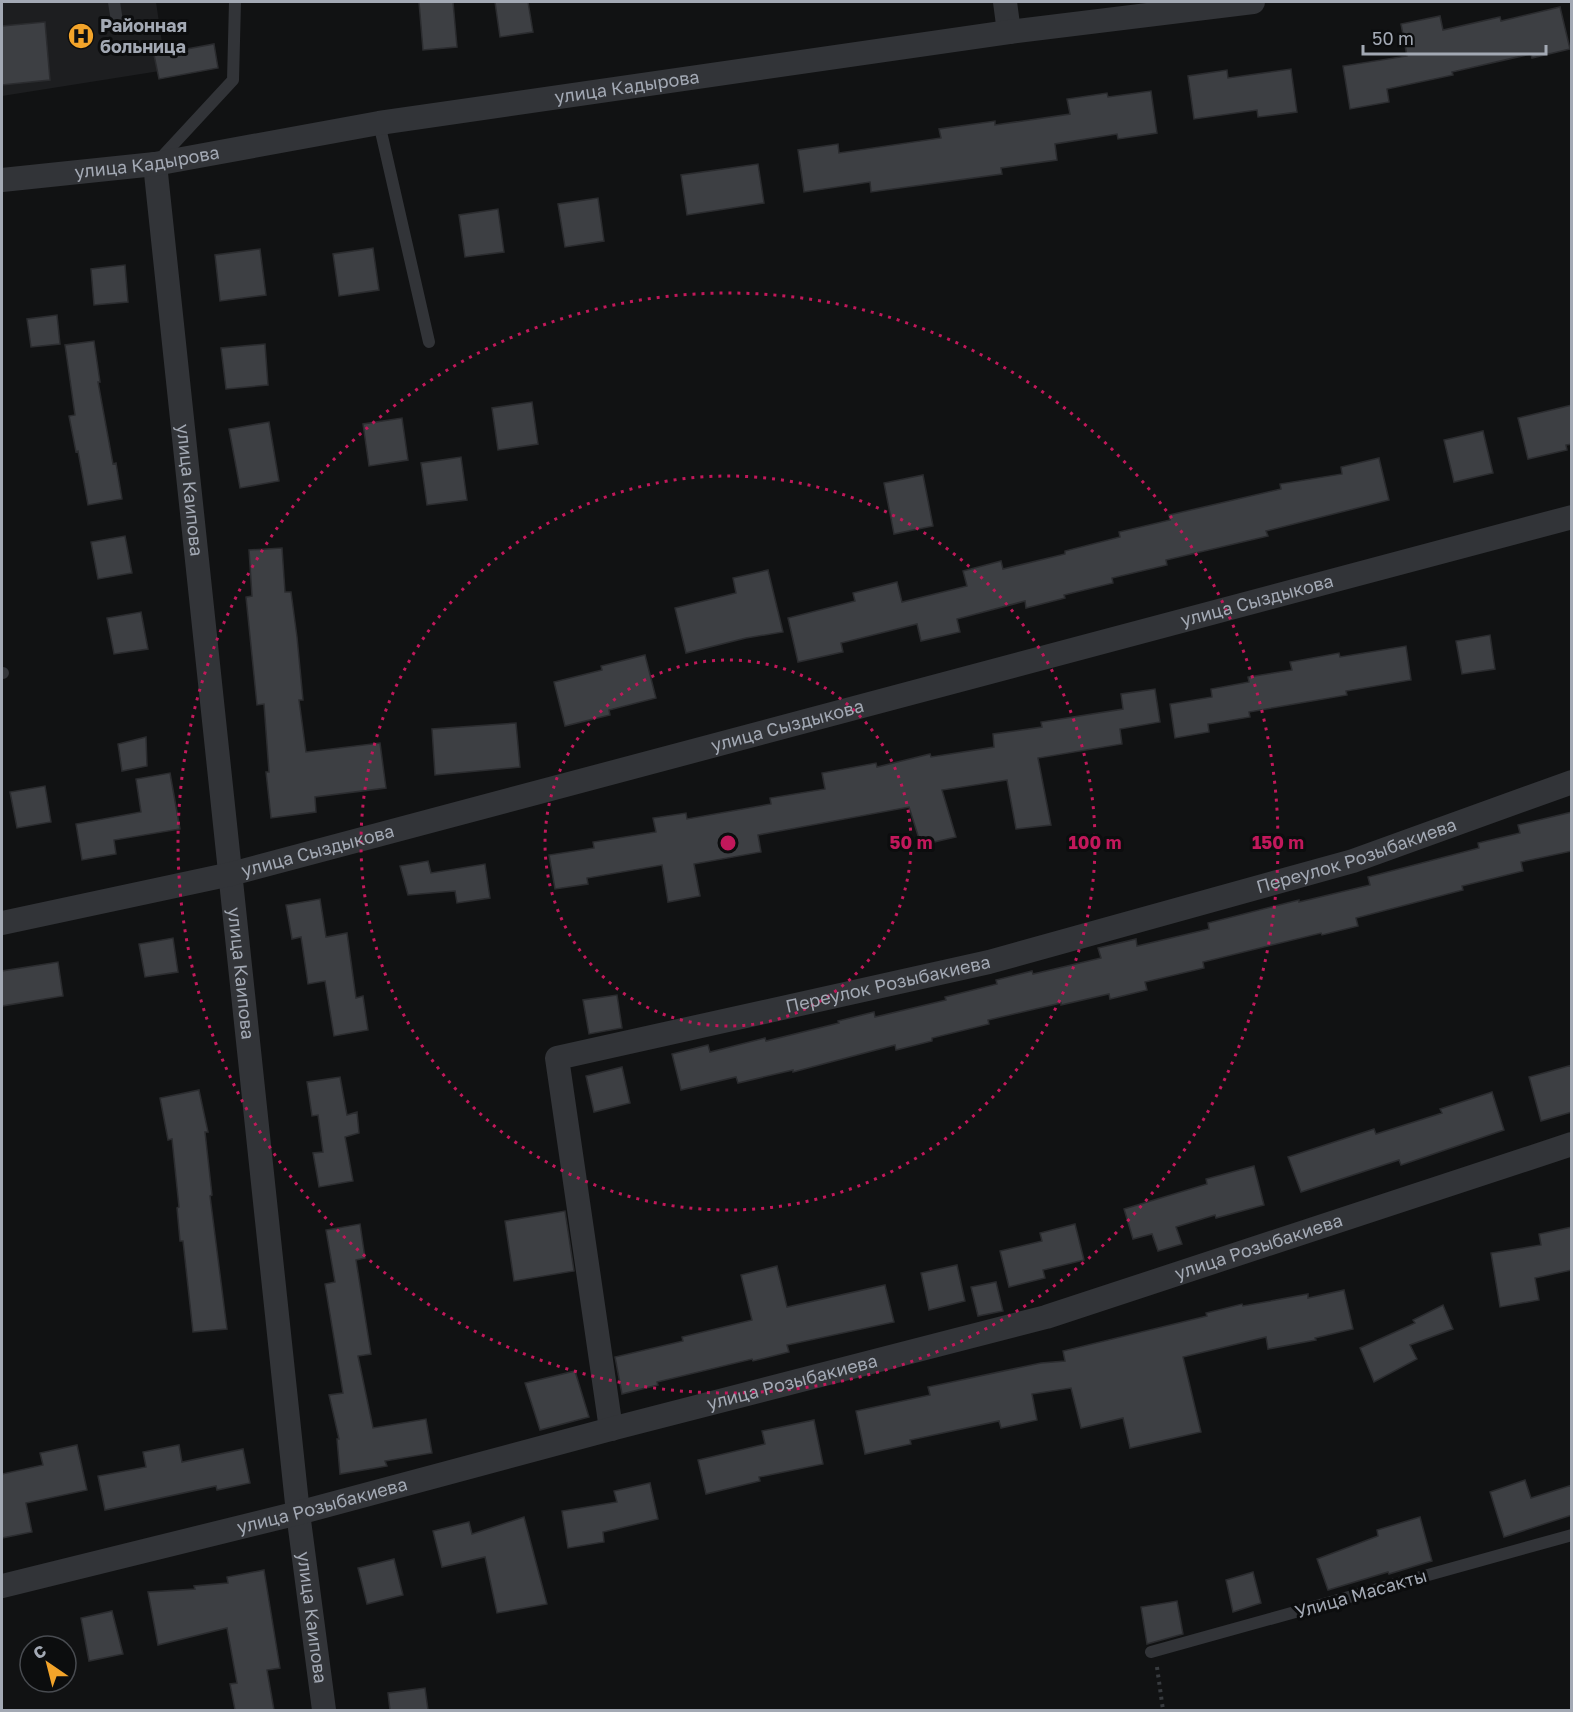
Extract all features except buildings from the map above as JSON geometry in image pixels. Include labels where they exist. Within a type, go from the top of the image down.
[{"type":"street","points":[[1005,2],[1009,32]]},
{"type":"street","name":"улица Кадырова","points":[[2,180],[155,164],[379,123],[1009,32],[1253,2]]},
{"type":"street","name":"улица Каипова","points":[[155,164],[298,1513],[324,1710]]},
{"type":"street","name":"улица Сыздыкова","points":[[2,923],[231,874],[1572,518]]},
{"type":"street","name":"Переулок Розыбакиева","points":[[611,1429],[557,1058],[989,962],[1353,861],[1572,782]]},
{"type":"street","name":"улица Розыбакиева","points":[[2,1586],[298,1513],[611,1429],[1046,1317],[1572,1144]]},
{"type":"lane","points":[[114,2],[118,28]]},
{"type":"lane","points":[[155,164],[233,80],[235,2]]},
{"type":"lane","points":[[379,123],[429,342]]},
{"type":"lane","name":"Улица Масакты","points":[[1151,1652],[1572,1535]]},
{"type":"path","points":[[1151,1652],[1158,1668],[1163,1710]]},
{"type":"shaded area","name":"Районная больница","points":[[2,2],[156,2],[166,70],[2,96]]},
{"type":"place","name":"Районная больница","points":[[81,36]]}]
